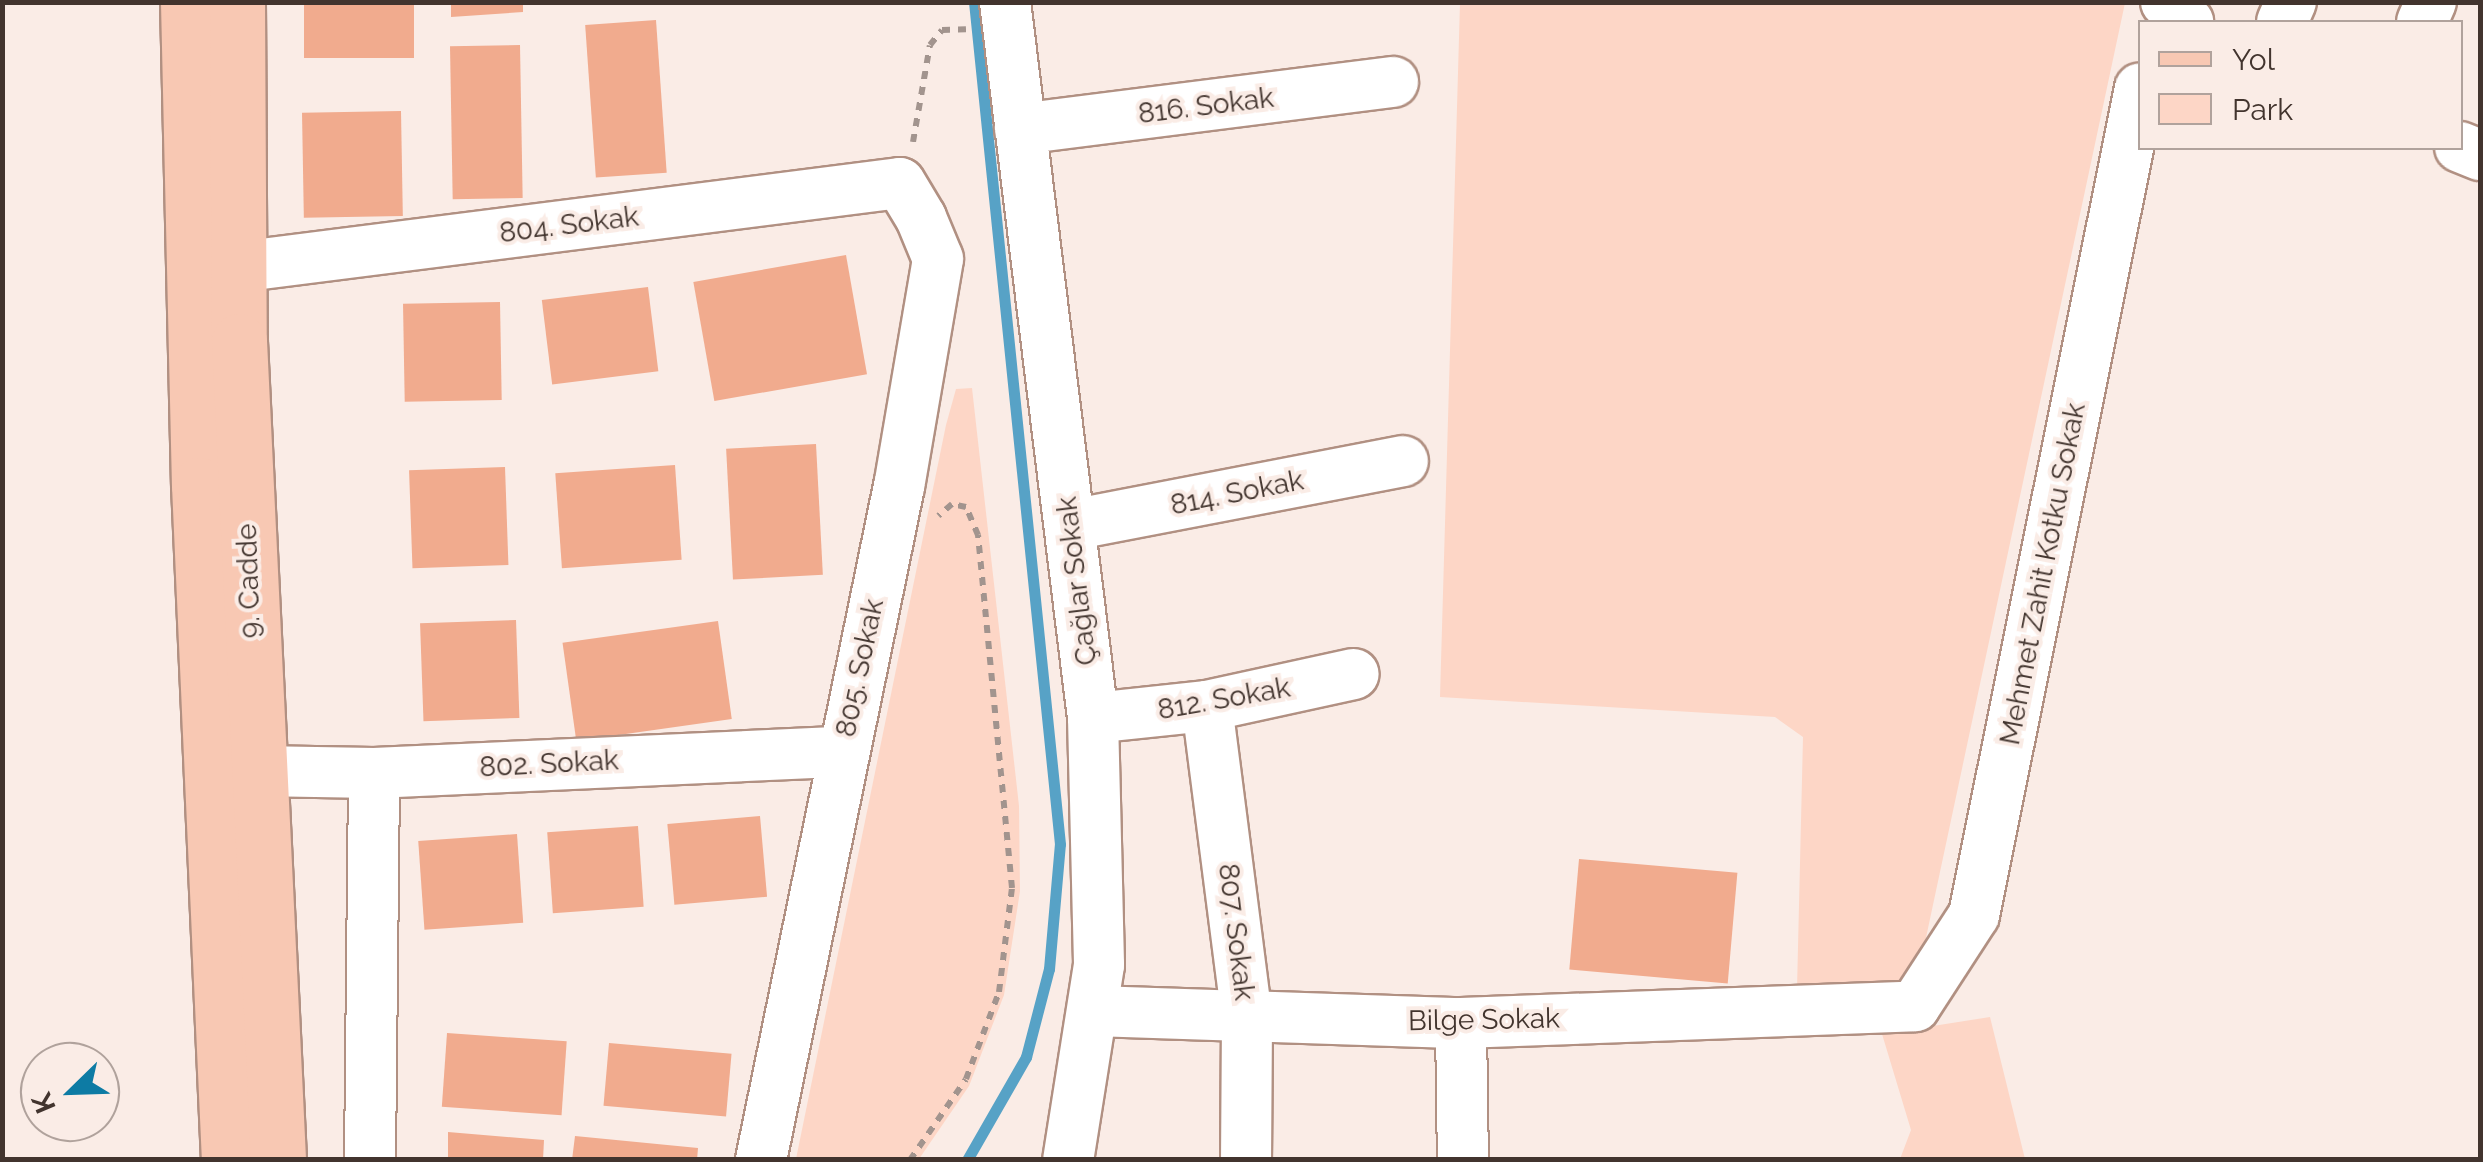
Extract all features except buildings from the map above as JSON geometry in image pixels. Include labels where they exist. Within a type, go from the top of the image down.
[{"type":"main road","name":"9. Cadde","points":[[188,2],[199,485],[228,1160]]},
{"type":"main road","name":"9. Cadde","points":[[237,2],[238,267],[257,771],[278,1160]]},
{"type":"street","name":"Çağlar Sokak","points":[[1005,2],[1092,718],[1100,911],[1094,1011],[1068,1160]]},
{"type":"street","points":[[2166,2],[2186,20]]},
{"type":"street","name":"816. Sokak","points":[[1020,129],[1393,82]]},
{"type":"street","name":"Mehmet Zahit Kotku Sokak","points":[[1874,1008],[1915,1006],[1974,915],[2138,98]]},
{"type":"street","name":"804. Sokak","points":[[238,267],[900,183]]},
{"type":"street","name":"805. Sokak","points":[[760,1160],[822,876],[841,752],[900,486],[938,259],[900,183]]},
{"type":"street","name":"814. Sokak","points":[[1071,525],[1403,461]]},
{"type":"street","name":"812. Sokak","points":[[1092,718],[1207,706],[1354,674]]},
{"type":"street","name":"807. Sokak","points":[[1207,706],[1247,1020],[1246,1160]]},
{"type":"street","name":"802. Sokak","points":[[257,771],[374,773],[841,752]]},
{"type":"street","points":[[370,1160],[374,773]]},
{"type":"street","name":"Bilge Sokak","points":[[1094,1011],[1247,1020],[1461,1023],[1874,1008]]},
{"type":"street","points":[[1461,1023],[1463,1160]]},
{"type":"path","points":[[900,183],[921,118],[930,45],[942,30],[956,30]]},
{"type":"path","points":[[910,1160],[966,1078],[992,1009],[1012,888],[978,536],[966,507],[952,504],[936,530]]},
{"type":"green space","points":[[1460,3],[2125,3],[1917,980],[1797,989],[1803,737],[1775,717],[1440,697]]},
{"type":"green space","points":[[972,388],[1019,806],[1020,891],[1004,995],[969,1086],[919,1159],[796,1159],[946,425],[956,389]]},
{"type":"green space","points":[[1990,1017],[2025,1159],[1900,1159],[1911,1130],[1882,1034]]},
{"type":"waterway","points":[[967,1160],[1026,1057],[1049,969],[1060,844],[974,2]]}]
